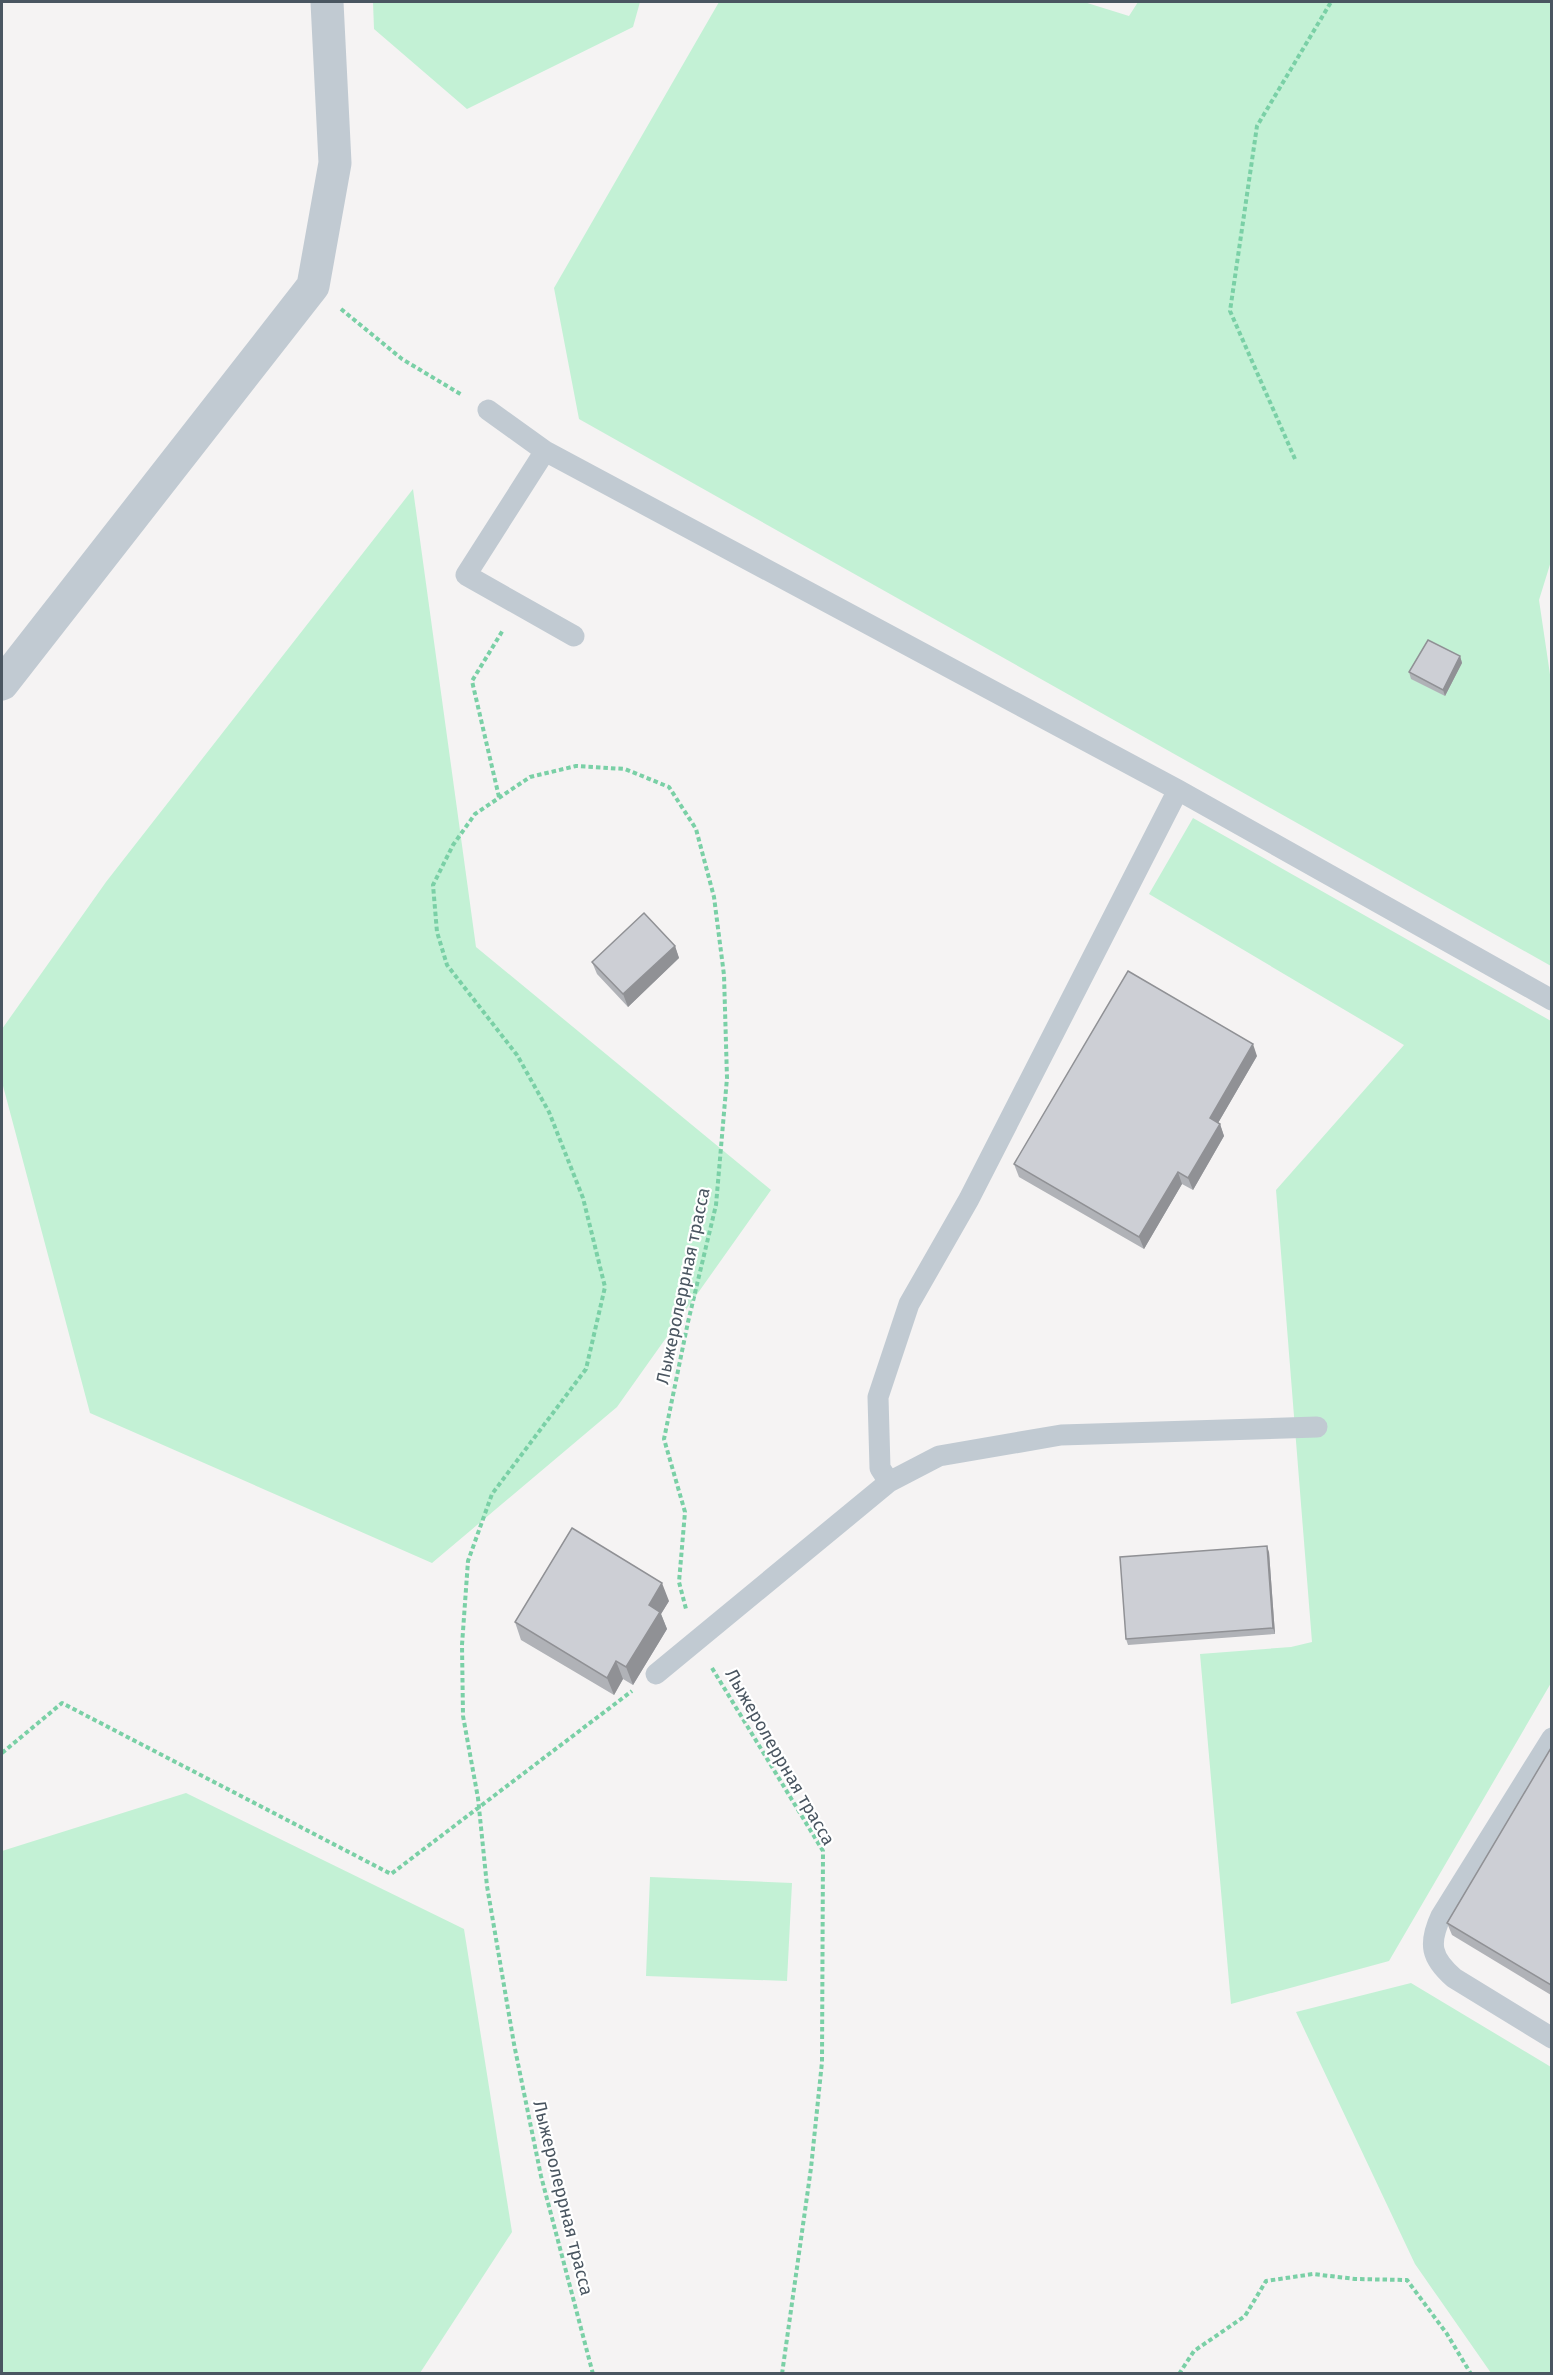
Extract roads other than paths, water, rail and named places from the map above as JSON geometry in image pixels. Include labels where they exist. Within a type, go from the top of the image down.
[{"type":"street","points":[[5,672],[313,286],[335,163],[327,2]]},
{"type":"lane","points":[[489,410],[545,451],[1178,790],[1551,1000]]},
{"type":"lane","points":[[545,451],[466,575],[574,636]]},
{"type":"lane","points":[[889,1482],[879,1468],[878,1397],[909,1304],[969,1199],[1178,790]]},
{"type":"lane","points":[[656,1674],[889,1482],[939,1456],[1061,1435],[1317,1427]]},
{"type":"lane","points":[[1551,1738],[1441,1916],[1434,1929],[1432,1942],[1440,1966],[1454,1978],[1551,2038]]}]
